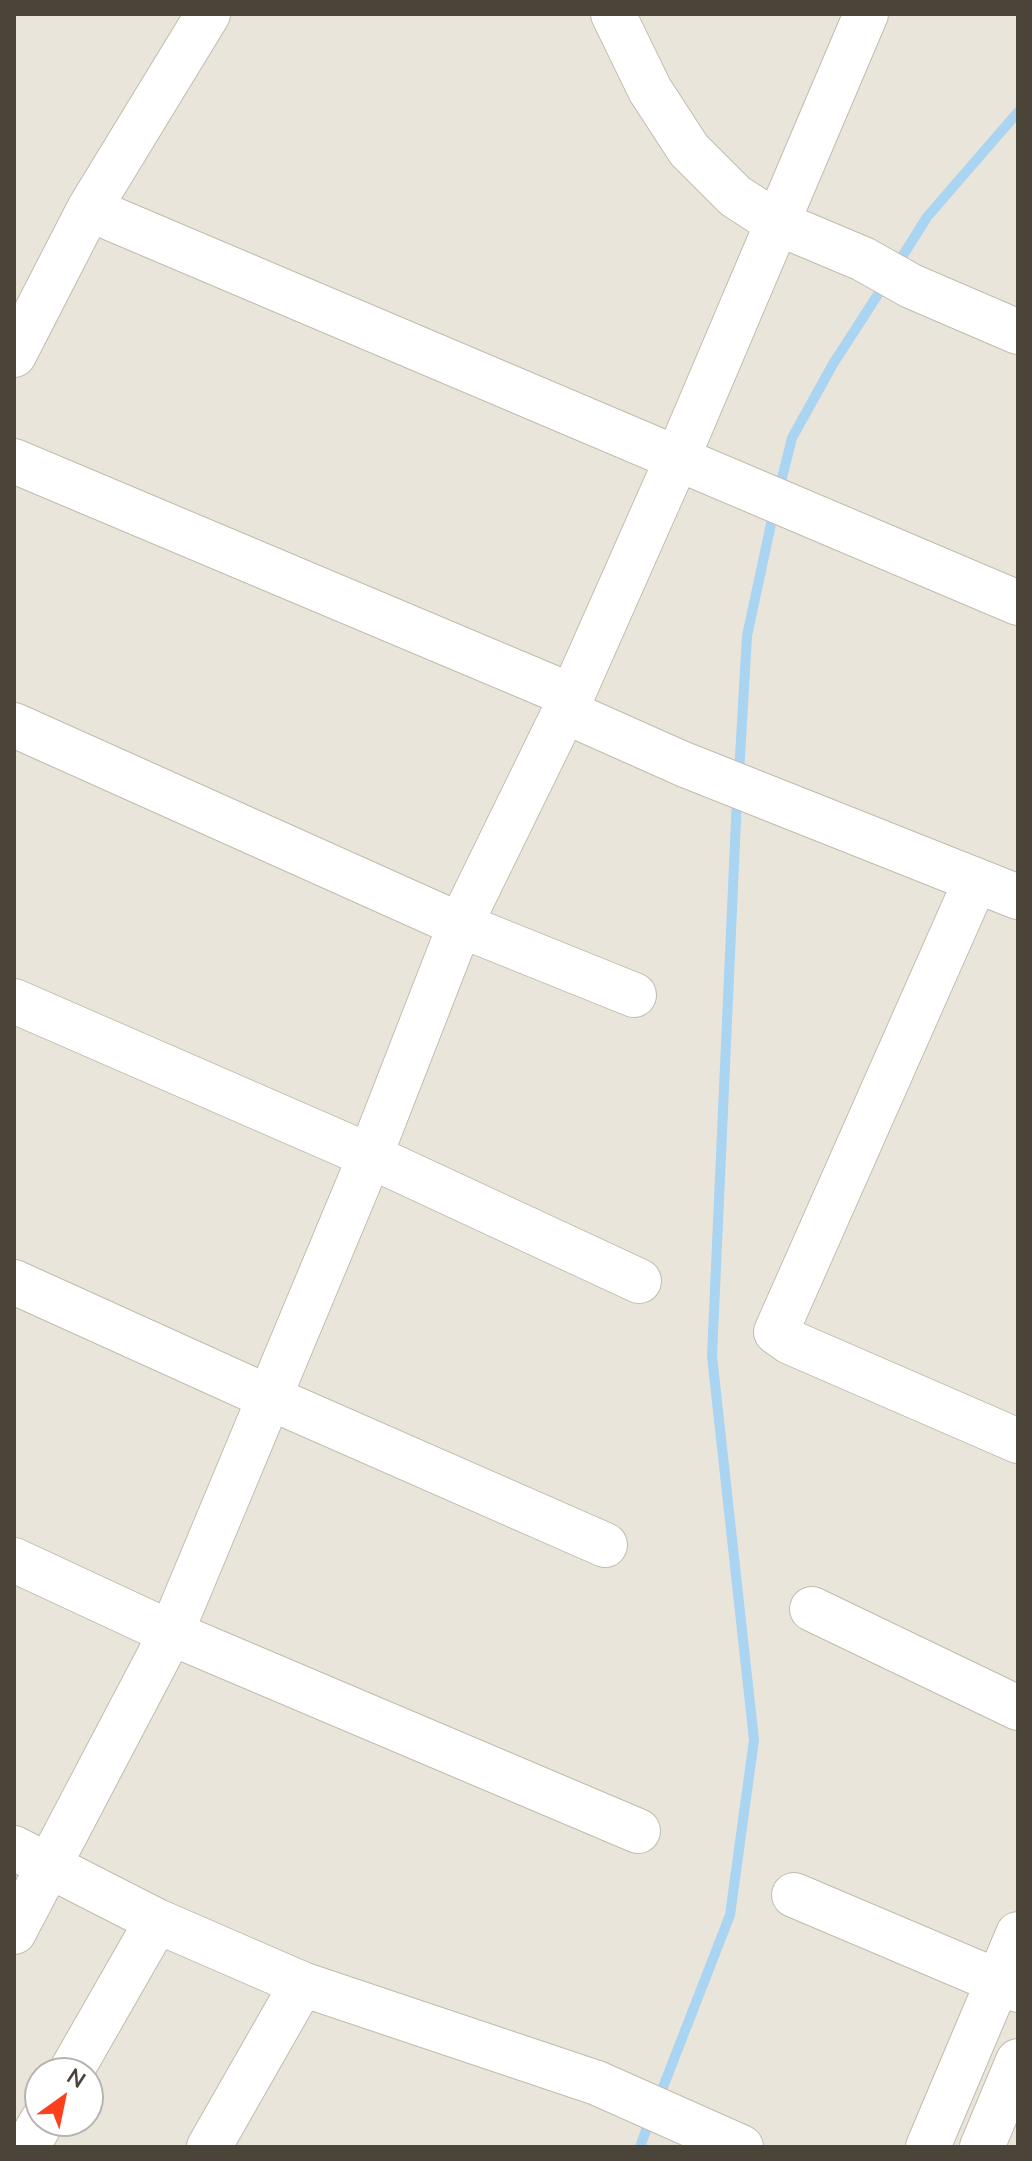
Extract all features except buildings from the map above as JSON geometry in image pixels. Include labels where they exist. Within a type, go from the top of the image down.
[{"type":"street","points":[[14,355],[89,209],[208,14]]},
{"type":"street","points":[[613,14],[650,90],[689,150],[735,196],[775,222],[863,259],[911,286],[1018,332]]},
{"type":"street","points":[[14,1932],[32,1857],[171,1633],[370,1156],[460,925],[568,704],[677,459],[775,222],[866,14]]},
{"type":"street","points":[[89,209],[1018,603]]},
{"type":"street","points":[[14,461],[568,704],[683,764],[1018,897]]},
{"type":"street","points":[[14,725],[460,925],[634,995]]},
{"type":"street","points":[[976,880],[776,1332],[790,1342],[1018,1441]]},
{"type":"street","points":[[14,1001],[370,1156],[639,1281]]},
{"type":"street","points":[[14,1282],[605,1545]]},
{"type":"street","points":[[14,1560],[171,1633],[638,1831]]},
{"type":"street","points":[[812,1609],[1018,1708]]},
{"type":"street","points":[[32,1857],[157,1921],[302,1984],[609,2088],[741,2147]]},
{"type":"street","points":[[794,1895],[1008,1985]]},
{"type":"street","points":[[79,2057],[157,1921]]},
{"type":"street","points":[[928,2147],[1008,1985],[1018,1934]]},
{"type":"street","points":[[209,2147],[302,1984]]},
{"type":"street","points":[[982,2147],[1018,2061]]},
{"type":"shaded area","points":[[14,14],[1018,14],[1018,2147],[14,2147]]},
{"type":"waterway","points":[[897,265],[927,217],[1018,112]]},
{"type":"waterway","points":[[779,490],[792,438],[833,364],[886,282]]},
{"type":"waterway","points":[[739,774],[747,636],[774,510]]},
{"type":"waterway","points":[[658,2100],[730,1915],[754,1740],[712,1356],[737,798]]},
{"type":"waterway","points":[[640,2147],[650,2119]]}]
